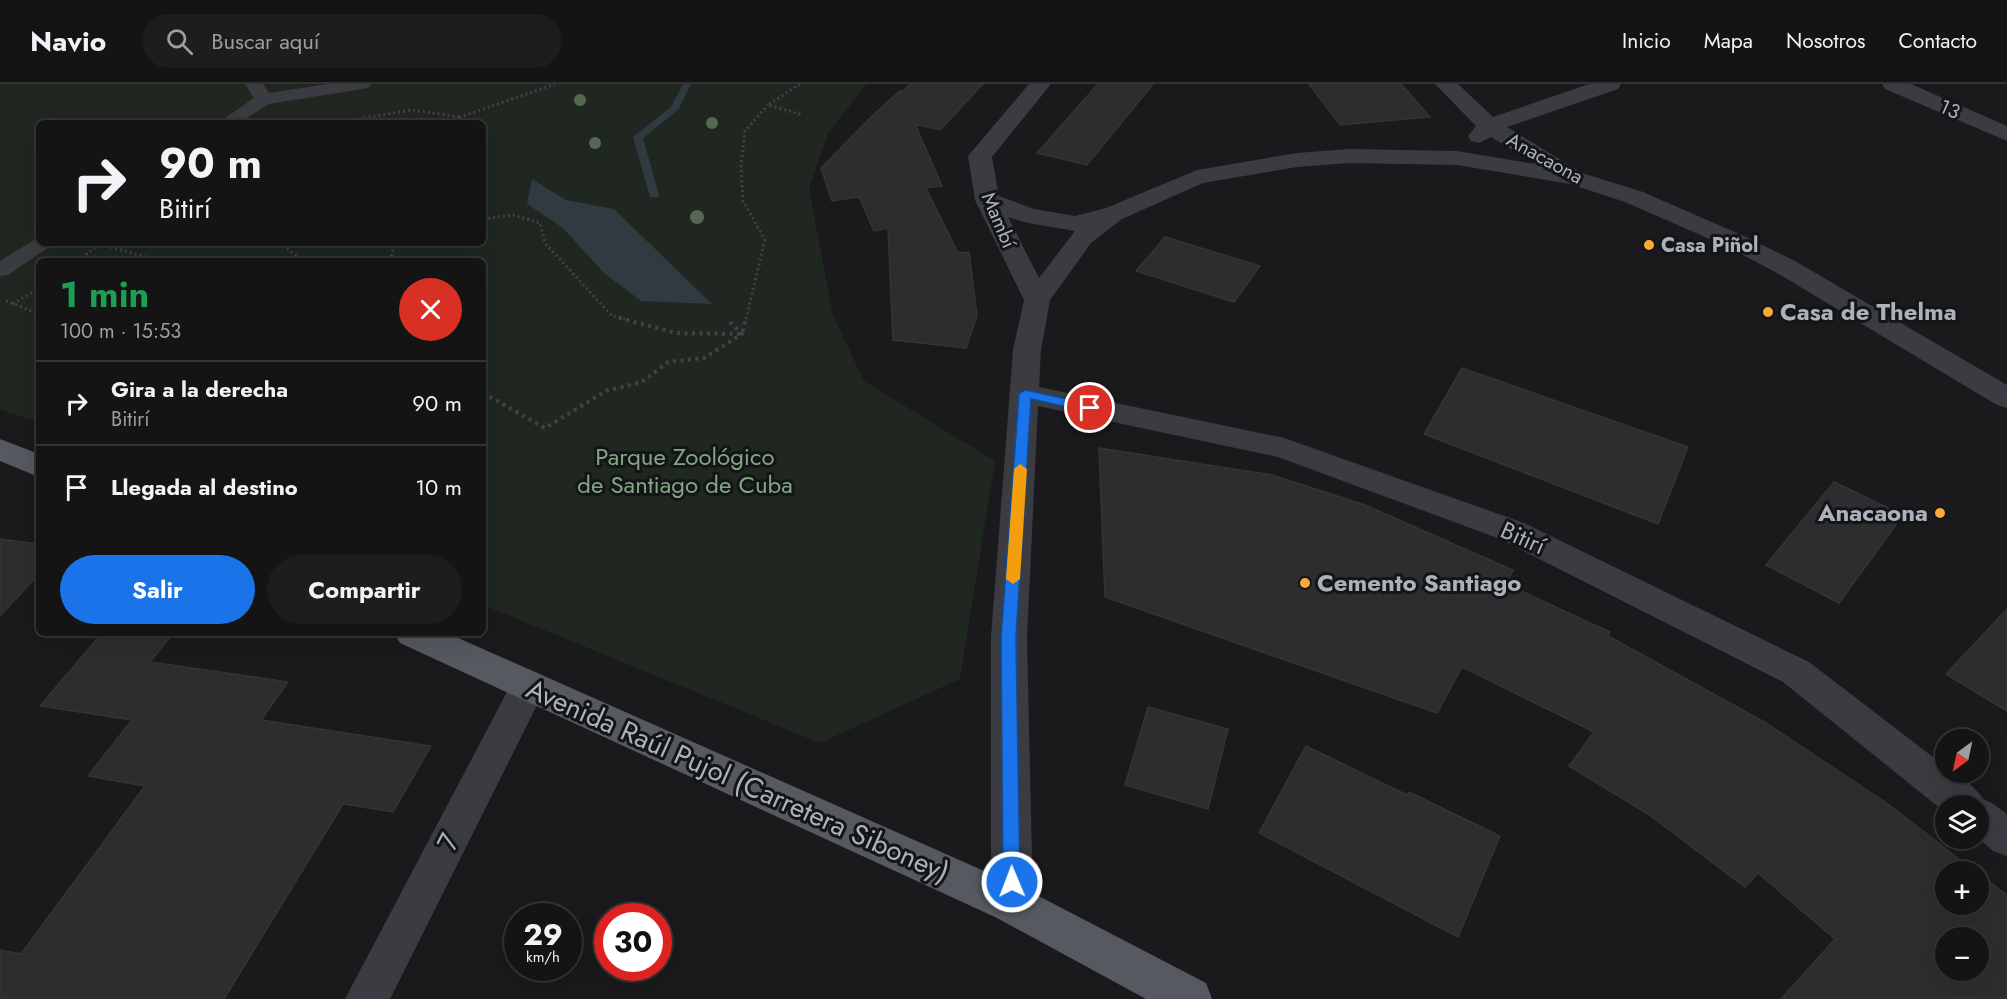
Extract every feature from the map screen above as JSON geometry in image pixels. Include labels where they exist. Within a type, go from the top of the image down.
[{"type":"main road","points":[[0,449],[36,465]]},
{"type":"main road","name":"Avenida Raúl Pujol (Carretera Siboney)","points":[[419,636],[1012,904],[1190,999]]},
{"type":"street","name":"Mambí","points":[[1037,300],[987,200],[981,156],[1040,84]]},
{"type":"street","name":"Anacaona","points":[[1446,84],[1489,126],[1574,178],[1634,197],[1737,242],[1786,267],[2007,398]]},
{"type":"street","points":[[1457,158],[1489,126],[1610,84]]},
{"type":"street","name":"13","points":[[1893,84],[2007,134]]},
{"type":"street","points":[[987,200],[1028,216],[1075,224],[1113,214],[1197,177],[1248,166],[1349,156],[1457,158],[1574,178]]},
{"type":"street","points":[[1012,904],[1009,637],[1027,350],[1037,300],[1082,238],[1113,214]]},
{"type":"street","name":"Bitirí","points":[[1025,394],[1284,448],[1512,531],[1796,672],[1952,795]]},
{"type":"street","name":"7","points":[[367,999],[528,685]]},
{"type":"street","points":[[1989,824],[2007,838]]},
{"type":"lane","points":[[230,120],[259,91],[362,84]]},
{"type":"lane","points":[[0,270],[37,246]]},
{"type":"path","points":[[456,120],[555,84]]},
{"type":"path","points":[[486,395],[545,428],[606,392],[642,382],[668,362],[704,358],[742,334],[765,240],[743,201],[741,166],[745,131],[768,105],[800,84]]},
{"type":"path","points":[[768,105],[803,115]]},
{"type":"path","points":[[352,120],[412,110],[460,117]]},
{"type":"path","points":[[486,219],[513,215],[540,223],[545,243],[612,316],[676,333],[742,334]]},
{"type":"path","points":[[82,258],[96,246]]},
{"type":"path","points":[[109,246],[150,258]]},
{"type":"path","points":[[282,246],[299,258]]},
{"type":"path","points":[[0,299],[36,313]]},
{"type":"path","points":[[727,319],[742,334]]},
{"type":"green space","name":"Parque Zoológico de Santiago de Cuba","points":[[0,84],[867,84],[828,133],[809,189],[833,315],[864,381],[995,461],[960,679],[820,743],[486,606],[486,258],[36,258],[36,422],[0,409]]},
{"type":"shaded area","points":[[532,179],[566,200],[614,209],[712,304],[641,301],[604,273],[563,228],[527,204]]},
{"type":"building","points":[[911,84],[983,84],[940,130],[915,124],[942,186],[926,188],[958,253],[969,252],[977,316],[966,348],[893,340],[888,228],[874,231],[859,197],[832,201],[821,168],[874,114]]},
{"type":"building","points":[[1098,84],[1153,84],[1087,165],[1037,153]]},
{"type":"building","points":[[1309,84],[1401,84],[1430,117],[1340,125]]},
{"type":"building","points":[[1165,237],[1260,266],[1234,302],[1136,271]]},
{"type":"building","points":[[1462,368],[1688,447],[1658,524],[1424,434]]},
{"type":"building","points":[[1099,448],[1272,475],[1365,505],[1513,570],[1506,584],[1610,632],[1608,636],[1766,723],[1888,804],[1935,840],[1935,849],[1946,849],[1962,861],[1935,861],[1935,915],[1989,915],[1989,881],[2007,895],[2007,999],[1781,999],[1835,939],[1758,873],[1745,887],[1648,814],[1569,766],[1594,732],[1462,667],[1437,713],[1105,597]]},
{"type":"building","points":[[1834,482],[1903,515],[1839,603],[1766,565]]},
{"type":"building","points":[[0,539],[36,544],[36,577],[0,616]]},
{"type":"building","points":[[2007,609],[2007,711],[1946,674]]},
{"type":"building","points":[[99,636],[171,636],[150,662],[288,682],[261,720],[431,746],[393,812],[343,804],[224,999],[0,999],[0,950],[21,954],[145,786],[88,776],[132,720],[40,706]]},
{"type":"building","points":[[1148,707],[1228,729],[1208,809],[1125,785]]},
{"type":"building","points":[[1306,746],[1407,795],[1409,792],[1500,836],[1458,937],[1259,833]]},
{"type":"waterway","points":[[654,195],[638,137],[675,108],[687,84]]},
{"type":"slow traffic","points":[[1013,579],[1020,469]]},
{"type":"place","name":"Casa Piñol","points":[[1649,245]]},
{"type":"place","name":"Casa de Thelma","points":[[1768,312]]},
{"type":"place","name":"Anacaona","points":[[1940,513]]},
{"type":"place","name":"Cemento Santiago","points":[[1305,583]]},
{"type":"route","points":[[1012,882],[1009,637],[1025,394],[1090,408]]}]
